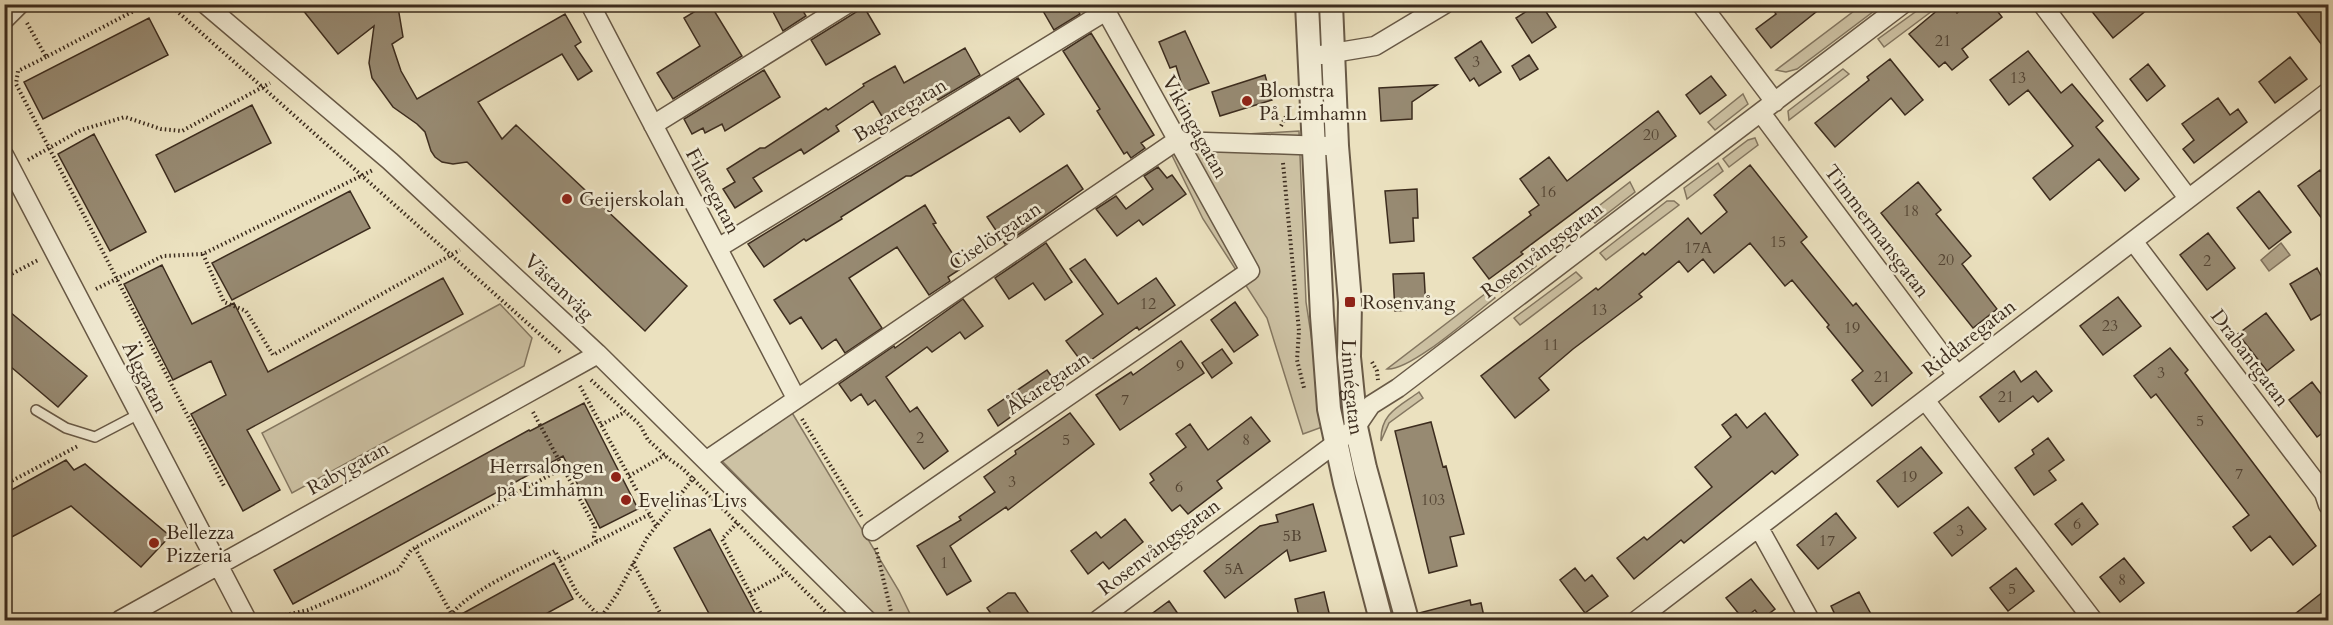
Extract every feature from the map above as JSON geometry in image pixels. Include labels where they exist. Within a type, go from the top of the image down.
[{"type":"street","name":"Västanväg","points":[[205,4],[390,161],[477,241],[707,460],[867,621]]},
{"type":"street","name":"Filaregatan","points":[[590,4],[796,398]]},
{"type":"street","points":[[653,125],[847,4]]},
{"type":"street","name":"Linnégatan","points":[[1307,4],[1324,359],[1329,409],[1381,621]]},
{"type":"street","name":"Linnégatan","points":[[1331,4],[1337,146],[1350,302],[1349,357],[1356,427],[1407,621]]},
{"type":"street","points":[[1310,56],[1375,46],[1445,4]]},
{"type":"street","name":"Timmermansgatan","points":[[1701,4],[1768,108],[1957,375]]},
{"type":"street","name":"Rosenvångsgatan","points":[[1098,621],[1336,443],[1356,427],[1376,401],[1398,388],[1903,4]]},
{"type":"street","points":[[2042,4],[2188,198]]},
{"type":"street","points":[[4,20],[19,6]]},
{"type":"street","name":"Vikingagatan","points":[[1104,8],[1250,271]]},
{"type":"street","name":"Bagaregatan","points":[[718,248],[1104,8]]},
{"type":"street","name":"Riddaregatan","points":[[1637,621],[2328,92]]},
{"type":"street","points":[[1176,141],[1337,146]]},
{"type":"street","name":"Ciselörgatan","points":[[707,460],[1176,141]]},
{"type":"street","name":"Älggatan","points":[[8,162],[247,621]]},
{"type":"street","name":"Drabantgatan","points":[[2133,241],[2324,493],[2328,505]]},
{"type":"street","name":"Åkaregatan","points":[[872,531],[1250,271]]},
{"type":"street","name":"Rabygatan","points":[[120,621],[598,354]]},
{"type":"street","points":[[1925,400],[2093,621]]},
{"type":"street","points":[[1759,528],[1810,621]]},
{"type":"lane","points":[[36,410],[66,428],[95,437],[139,414]]},
{"type":"path","points":[[147,4],[18,72],[16,84],[224,486]]},
{"type":"path","points":[[169,4],[452,255],[573,368],[640,425],[648,440],[693,479],[834,621]]},
{"type":"path","points":[[19,6],[46,57]]},
{"type":"path","points":[[8,162],[49,148],[81,130],[125,117],[161,129],[182,131],[286,74]]},
{"type":"path","points":[[78,297],[163,256],[203,254],[390,161]]},
{"type":"path","points":[[203,254],[224,302],[246,311],[273,355],[477,241]]},
{"type":"path","points":[[4,278],[55,251]]},
{"type":"path","points":[[573,368],[656,526]]},
{"type":"path","points":[[524,395],[595,527],[594,537],[597,542]]},
{"type":"path","points":[[796,398],[800,416],[872,531],[893,621]]},
{"type":"path","points":[[601,425],[625,412]]},
{"type":"path","points":[[4,485],[95,437]]},
{"type":"path","points":[[629,476],[665,455]]},
{"type":"path","points":[[449,621],[451,613],[465,599],[555,551],[582,601],[600,619],[617,594],[647,538],[707,460]]},
{"type":"path","points":[[263,621],[308,610],[399,569],[415,548],[563,468]]},
{"type":"path","points":[[752,507],[722,539],[764,621]]},
{"type":"path","points":[[560,561],[650,514]]},
{"type":"path","points":[[415,548],[451,613]]},
{"type":"path","points":[[633,563],[664,621]]},
{"type":"path","points":[[750,593],[786,573]]},
{"type":"shaded area","points":[[1862,5],[1882,5],[1797,69],[1786,72],[1776,70]]},
{"type":"shaded area","points":[[1925,5],[1940,5],[1884,47],[1878,39]]},
{"type":"shaded area","points":[[1843,69],[1849,74],[1789,120],[1788,111]]},
{"type":"shaded area","points":[[1743,94],[1748,104],[1715,130],[1708,122]]},
{"type":"shaded area","points":[[1299,131],[1306,302],[1325,426],[1303,434],[1267,318],[1203,219],[1164,139]]},
{"type":"shaded area","points":[[1755,138],[1758,145],[1729,167],[1723,159],[1748,140]]},
{"type":"shaded area","points":[[1718,163],[1723,171],[1687,199],[1684,188]]},
{"type":"shaded area","points":[[1630,182],[1635,192],[1595,223],[1587,215]]},
{"type":"shaded area","points":[[1667,201],[1674,201],[1679,205],[1606,260],[1600,253]]},
{"type":"shaded area","points":[[2281,243],[2290,255],[2269,271],[2261,260]]},
{"type":"shaded area","points":[[1530,258],[1536,266],[1501,292],[1495,285]]},
{"type":"shaded area","points":[[1576,272],[1582,278],[1520,325],[1514,318]]},
{"type":"shaded area","points":[[1490,290],[1495,298],[1442,340],[1411,361],[1387,369]]},
{"type":"shaded area","points":[[500,304],[532,338],[524,366],[292,493],[262,433]]},
{"type":"shaded area","points":[[1419,392],[1423,398],[1389,423],[1381,441],[1384,424],[1392,411]]},
{"type":"shaded area","points":[[791,411],[899,591],[913,620],[879,620],[722,461]]},
{"type":"building","points":[[298,4],[401,4],[398,7],[403,37],[392,44],[401,71],[417,99],[565,14],[581,42],[575,46],[592,71],[578,80],[562,54],[478,102],[502,139],[516,125],[687,286],[645,331],[467,162],[453,164],[442,162],[435,157],[425,132],[393,107],[372,78],[369,63],[374,26],[338,54]]},
{"type":"building","points":[[710,4],[742,56],[673,99],[657,73],[700,46],[684,18]]},
{"type":"building","points":[[769,4],[799,4],[806,16],[783,31]]},
{"type":"building","points":[[1039,4],[1074,4],[1080,14],[1054,30]]},
{"type":"building","points":[[1541,4],[1556,27],[1532,43],[1516,18]]},
{"type":"building","points":[[1769,4],[1826,4],[1771,48],[1756,29],[1776,14]]},
{"type":"building","points":[[1945,4],[1950,4],[1957,13],[1968,4],[1992,4],[2002,17],[1962,49],[1968,57],[1952,70],[1945,62],[1939,67],[1909,34]]},
{"type":"building","points":[[2086,4],[2154,4],[2113,38]]},
{"type":"building","points":[[2291,4],[2328,4],[2328,53]]},
{"type":"building","points":[[864,7],[880,34],[826,65],[811,40]]},
{"type":"building","points":[[149,18],[168,55],[43,119],[24,82]]},
{"type":"building","points":[[1185,31],[1209,83],[1184,92],[1176,66],[1170,68],[1159,42]]},
{"type":"building","points":[[1091,33],[1154,135],[1141,143],[1145,148],[1131,158],[1127,152],[1124,154],[1097,111],[1100,109],[1063,51]]},
{"type":"building","points":[[1481,41],[1501,72],[1479,86],[1474,78],[1470,81],[1455,58]]},
{"type":"building","points":[[965,48],[980,75],[938,100],[932,90],[883,118],[873,101],[836,126],[839,131],[804,154],[801,149],[753,178],[762,191],[735,208],[723,189],[735,182],[727,169],[760,148],[765,148],[826,108],[828,110],[864,86],[863,84],[895,66],[904,83]]},
{"type":"building","points":[[2028,51],[2061,93],[2072,84],[2103,121],[2096,127],[2139,179],[2125,191],[2099,159],[2050,200],[2033,178],[2073,146],[2028,90],[2009,105],[1990,80]]},
{"type":"building","points":[[1529,55],[1538,69],[1520,80],[1512,66]]},
{"type":"building","points":[[2290,57],[2307,79],[2275,103],[2259,82]]},
{"type":"building","points":[[1890,59],[1923,100],[1905,115],[1891,98],[1835,147],[1815,123],[1869,80],[1867,77]]},
{"type":"building","points":[[2148,64],[2165,86],[2147,101],[2130,79]]},
{"type":"building","points":[[764,70],[780,97],[725,131],[722,124],[705,133],[703,128],[692,134],[684,119]]},
{"type":"building","points":[[1265,75],[1272,100],[1220,116],[1212,92]]},
{"type":"building","points":[[1711,76],[1726,95],[1700,114],[1686,95]]},
{"type":"building","points":[[1018,78],[1044,114],[1020,132],[1009,117],[911,176],[906,176],[841,217],[842,219],[806,241],[804,239],[764,267],[748,244]]},
{"type":"building","points":[[1437,85],[1412,102],[1412,119],[1381,121],[1379,88]]},
{"type":"building","points":[[2218,98],[2230,115],[2238,109],[2247,122],[2194,163],[2183,149],[2194,140],[2182,124]]},
{"type":"building","points":[[252,105],[271,143],[175,192],[156,155]]},
{"type":"building","points":[[1658,111],[1676,136],[1521,252],[1523,254],[1489,279],[1473,258],[1531,215],[1529,212],[1539,205],[1520,179],[1549,157],[1567,181]]},
{"type":"building","points":[[94,134],[146,232],[110,251],[58,154]]},
{"type":"building","points":[[1067,165],[1083,189],[1005,244],[987,217]]},
{"type":"building","points":[[1750,165],[1807,237],[1801,242],[1853,306],[1856,303],[1912,373],[1872,406],[1852,380],[1863,371],[1827,327],[1829,325],[1792,280],[1785,286],[1750,243],[1714,273],[1703,259],[1688,272],[1679,261],[1639,294],[1642,297],[1539,378],[1549,390],[1515,418],[1481,376],[1596,288],[1598,290],[1643,253],[1645,255],[1688,218],[1701,234],[1727,212],[1714,195]]},
{"type":"building","points":[[1158,167],[1167,178],[1172,175],[1186,194],[1143,225],[1139,220],[1117,236],[1096,209],[1116,196],[1126,209],[1153,189],[1144,176]]},
{"type":"building","points":[[2320,170],[2328,182],[2328,227],[2298,186]]},
{"type":"building","points":[[1918,182],[1941,210],[1936,214],[1971,256],[1962,264],[1997,309],[1973,328],[1881,213]]},
{"type":"building","points":[[1417,189],[1418,218],[1413,218],[1414,241],[1390,243],[1385,191]]},
{"type":"building","points":[[350,191],[370,228],[232,300],[212,263]]},
{"type":"building","points":[[2259,191],[2291,232],[2269,249],[2237,208]]},
{"type":"building","points":[[925,205],[936,223],[933,224],[962,268],[948,277],[950,281],[929,295],[897,247],[849,278],[882,328],[845,353],[836,339],[822,349],[801,317],[790,324],[774,300]]},
{"type":"building","points":[[2208,233],[2235,268],[2207,290],[2180,255]]},
{"type":"building","points":[[1046,243],[1072,282],[1045,300],[1033,283],[1009,299],[995,278]]},
{"type":"building","points":[[1085,259],[1118,304],[1156,278],[1175,305],[1139,330],[1137,327],[1084,365],[1066,341],[1103,314],[1070,269]]},
{"type":"building","points":[[162,265],[192,324],[234,303],[268,372],[443,278],[463,314],[247,430],[280,490],[243,511],[191,414],[226,395],[211,361],[173,380],[124,284]]},
{"type":"building","points":[[2317,268],[2328,289],[2328,310],[2311,320],[2290,284]]},
{"type":"building","points":[[1424,273],[1426,309],[1395,311],[1393,274]]},
{"type":"building","points":[[2118,297],[2141,326],[2103,355],[2080,326]]},
{"type":"building","points":[[963,299],[983,326],[965,339],[960,332],[932,352],[927,347],[886,377],[910,412],[917,407],[948,451],[924,469],[875,400],[868,405],[861,394],[851,401],[839,384],[894,346],[895,348]]},
{"type":"building","points":[[1235,302],[1258,335],[1234,352],[1211,320]]},
{"type":"building","points":[[4,307],[87,376],[58,407],[4,361]]},
{"type":"building","points":[[2266,313],[2294,350],[2267,371],[2238,334]]},
{"type":"building","points":[[1181,341],[1204,373],[1120,430],[1096,395],[1131,372],[1133,375]]},
{"type":"building","points":[[2170,348],[2188,370],[2185,373],[2316,546],[2293,565],[2270,536],[2251,551],[2233,527],[2249,515],[2156,394],[2151,398],[2134,376]]},
{"type":"building","points":[[1222,349],[1232,363],[1212,378],[1202,363]]},
{"type":"building","points":[[1047,370],[1057,384],[998,426],[988,410]]},
{"type":"building","points":[[2014,371],[2021,382],[2036,371],[2052,391],[2038,402],[2033,396],[1999,422],[1980,397]]},
{"type":"building","points":[[2312,382],[2328,403],[2328,429],[2317,437],[2289,400]]},
{"type":"building","points":[[584,403],[638,509],[600,528],[563,456],[293,604],[274,570],[529,430]]},
{"type":"building","points":[[1070,413],[1094,444],[1008,510],[1006,507],[950,546],[971,581],[947,595],[917,546],[961,520],[959,517],[995,492],[984,477],[1016,454],[1015,451]]},
{"type":"building","points":[[1765,413],[1798,455],[1775,474],[1772,471],[1684,543],[1681,540],[1634,579],[1617,558],[1644,537],[1647,540],[1712,487],[1695,467],[1731,437],[1722,425],[1736,414],[1747,428]]},
{"type":"building","points":[[1251,417],[1270,441],[1217,481],[1222,488],[1188,514],[1180,505],[1172,511],[1150,483],[1154,480],[1150,474],[1186,447],[1176,434],[1190,424],[1208,450]]},
{"type":"building","points":[[1431,422],[1443,467],[1446,466],[1464,534],[1450,537],[1457,566],[1429,573],[1395,431]]},
{"type":"building","points":[[2048,438],[2064,460],[2049,471],[2056,480],[2034,495],[2015,468],[2034,454],[2032,450]]},
{"type":"building","points":[[1921,447],[1942,473],[1898,507],[1877,481]]},
{"type":"building","points":[[66,460],[74,470],[85,464],[170,536],[141,567],[71,506],[4,541],[4,494]]},
{"type":"building","points":[[2082,503],[2098,524],[2072,545],[2055,524]]},
{"type":"building","points":[[1313,504],[1326,551],[1290,561],[1287,550],[1225,598],[1204,571],[1260,526],[1278,522],[1276,515]]},
{"type":"building","points":[[1968,507],[1986,529],[1952,556],[1934,533]]},
{"type":"building","points":[[1836,513],[1856,538],[1818,569],[1797,545]]},
{"type":"building","points":[[1125,519],[1143,542],[1109,569],[1103,562],[1088,574],[1071,551],[1096,532],[1101,538]]},
{"type":"building","points":[[710,529],[759,621],[713,621],[674,548]]},
{"type":"building","points":[[2124,558],[2144,583],[2120,602],[2100,577]]},
{"type":"building","points":[[554,563],[573,599],[533,621],[449,621]]},
{"type":"building","points":[[1575,568],[1585,581],[1592,575],[1608,596],[1585,613],[1560,580]]},
{"type":"building","points":[[2016,568],[2034,591],[2008,611],[1990,588]]},
{"type":"building","points":[[1751,579],[1775,609],[1762,619],[1755,610],[1743,619],[1726,598]]},
{"type":"building","points":[[2328,588],[2328,621],[2286,621]]},
{"type":"building","points":[[1324,592],[1331,621],[1300,621],[1295,599]]},
{"type":"building","points":[[1859,592],[1872,616],[1863,621],[1838,621],[1831,606]]},
{"type":"building","points":[[1008,593],[1015,593],[1034,621],[996,621],[987,608]]},
{"type":"building","points":[[1470,600],[1471,605],[1481,603],[1485,621],[1420,621],[1419,613]]},
{"type":"building","points":[[1169,601],[1183,621],[1142,621]]},
{"type":"place","name":"Blomstra På Limhamn","points":[[1247,101]]},
{"type":"place","name":"Geijerskolan","points":[[567,199]]},
{"type":"place","name":"Rosenvång","points":[[1350,302]]},
{"type":"place","name":"Herrsalongen på Limhamn","points":[[616,477]]},
{"type":"place","name":"Evelinas Livs","points":[[626,500]]},
{"type":"place","name":"Bellezza Pizzeria","points":[[154,543]]}]
